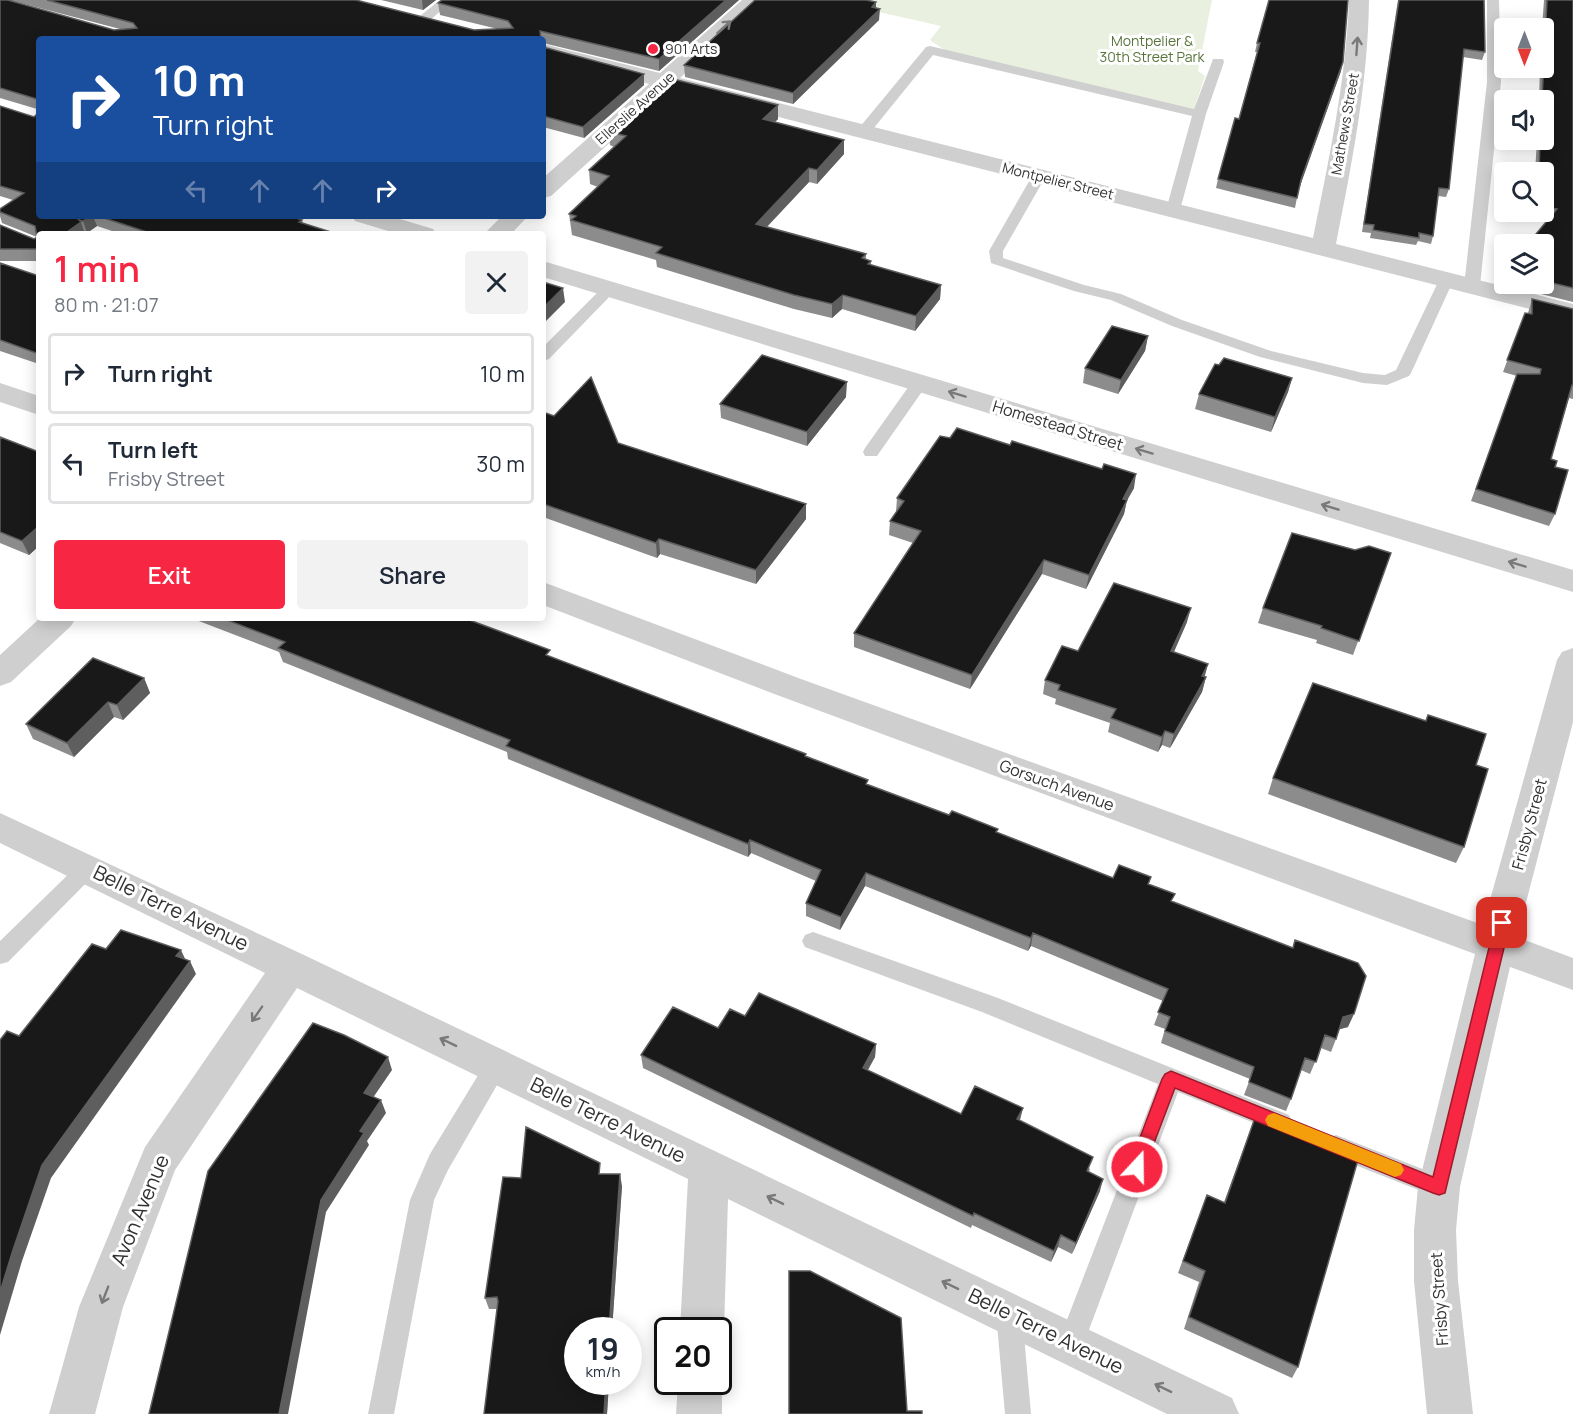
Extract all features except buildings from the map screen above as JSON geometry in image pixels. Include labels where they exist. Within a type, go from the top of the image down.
[{"type":"street","name":"Ellerslie Avenue","points":[[546,188],[754,0]]},
{"type":"street","name":"Mathews Street","points":[[1323,248],[1350,113],[1358,47],[1359,0]]},
{"type":"street","points":[[402,14],[446,25]]},
{"type":"street","name":"Montpelier Street","points":[[546,51],[1573,312]]},
{"type":"street","points":[[374,219],[414,231]]},
{"type":"street","points":[[499,231],[513,219]]},
{"type":"street","name":"Homestead Street","points":[[546,270],[1573,581]]},
{"type":"street","points":[[0,392],[36,404]]},
{"type":"street","name":"Gorsuch Avenue","points":[[546,594],[789,687],[1573,974]]},
{"type":"street","points":[[0,674],[57,621]]},
{"type":"street","name":"Frisby Street","points":[[1450,1414],[1436,1281],[1435,1230],[1439,1187],[1496,945],[1573,660]]},
{"type":"street","name":"Belle Terre Avenue","points":[[0,826],[1216,1414]]},
{"type":"street","name":"Avon Avenue","points":[[72,1414],[100,1307],[159,1160],[291,966]]},
{"type":"street","points":[[703,1317],[709,1168]]},
{"type":"street","points":[[699,1414],[700,1395]]},
{"type":"lane","points":[[424,19],[447,0]]},
{"type":"lane","points":[[1472,286],[1494,82],[1493,0]]},
{"type":"lane","points":[[864,131],[930,50],[1199,114]]},
{"type":"lane","points":[[1173,210],[1199,114],[1218,62]]},
{"type":"lane","points":[[1039,176],[996,251],[996,260],[1079,288],[1116,297],[1177,323],[1266,354],[1363,378],[1387,380],[1403,373],[1446,279]]},
{"type":"lane","points":[[546,353],[610,288]]},
{"type":"lane","points":[[871,452],[920,383]]},
{"type":"lane","points":[[0,955],[88,868]]},
{"type":"lane","points":[[813,941],[990,1005],[1300,1131]]},
{"type":"lane","points":[[381,1414],[422,1200],[439,1162],[495,1066]]},
{"type":"lane","points":[[1071,1343],[1171,1079]]},
{"type":"lane","points":[[1321,1140],[1439,1187]]},
{"type":"lane","points":[[1009,1313],[1018,1414]]},
{"type":"green space","name":"Montpelier & 30th Street Park","points":[[826,0],[1212,0],[1198,71],[1205,76],[1194,109],[946,51],[930,40],[941,26]]},
{"type":"slow traffic","points":[[1274,1120],[1395,1170]]},
{"type":"place","name":"901 Arts","points":[[653,49]]},
{"type":"route","points":[[1137,1167],[1171,1079],[1439,1187],[1502,923]]}]
